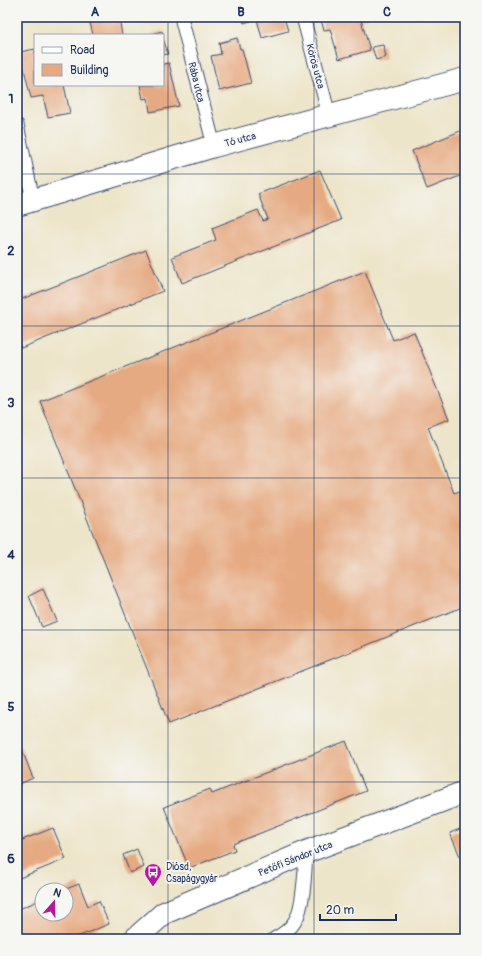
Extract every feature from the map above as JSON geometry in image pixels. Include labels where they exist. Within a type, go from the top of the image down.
[{"type":"street","name":"Tó utca","points":[[25,202],[214,146],[465,78]]},
{"type":"street","name":"Petőfi Sándor utca","points":[[134,939],[164,913],[306,852],[465,792]]},
{"type":"lane","name":"Rába utca","points":[[181,17],[214,146]]},
{"type":"lane","name":"Körös utca","points":[[303,17],[329,115]]},
{"type":"lane","points":[[17,125],[25,202]]},
{"type":"lane","points":[[274,939],[283,935],[296,921],[301,902],[306,852]]},
{"type":"building","points":[[119,17],[122,34],[93,34],[89,18]]},
{"type":"building","points":[[242,17],[284,17],[288,31],[262,38],[257,19],[244,23]]},
{"type":"building","points":[[320,17],[369,17],[361,20],[370,50],[339,59],[330,29],[324,30]]},
{"type":"building","points":[[162,31],[163,34],[152,34]]},
{"type":"building","points":[[237,38],[240,49],[242,49],[251,83],[219,91],[211,56],[221,54],[219,43]]},
{"type":"building","points":[[164,41],[168,54],[164,55]]},
{"type":"building","points":[[383,45],[386,57],[376,60],[372,47]]},
{"type":"building","points":[[34,49],[34,86],[64,86],[70,113],[48,117],[43,96],[31,98],[20,52]]},
{"type":"building","points":[[169,63],[179,106],[150,112],[148,98],[143,99],[140,86],[164,86],[164,64]]},
{"type":"building","points":[[465,129],[465,174],[427,189],[412,151]]},
{"type":"building","points":[[320,170],[341,220],[182,283],[172,257],[216,240],[212,228],[258,210],[263,221],[268,219],[258,194]]},
{"type":"building","points":[[146,250],[163,291],[21,348],[17,338],[17,301]]},
{"type":"building","points":[[365,271],[393,340],[414,332],[449,419],[428,427],[454,493],[465,489],[465,606],[169,724],[40,401]]},
{"type":"building","points":[[43,589],[57,621],[42,627],[29,596]]},
{"type":"building","points":[[17,737],[33,778],[17,785]]},
{"type":"building","points":[[346,741],[366,791],[233,844],[235,850],[189,868],[164,807],[210,789],[212,794]]},
{"type":"building","points":[[465,827],[465,868],[450,833]]},
{"type":"building","points":[[53,828],[66,859],[17,879],[17,842]]},
{"type":"building","points":[[137,849],[144,867],[130,873],[123,855]]},
{"type":"building","points":[[79,884],[88,906],[99,901],[109,924],[72,939],[17,939],[17,910],[34,903],[34,922],[74,922],[74,886]]},
{"type":"place","name":"Diósd, Csapágygyár","points":[[153,887]]}]
